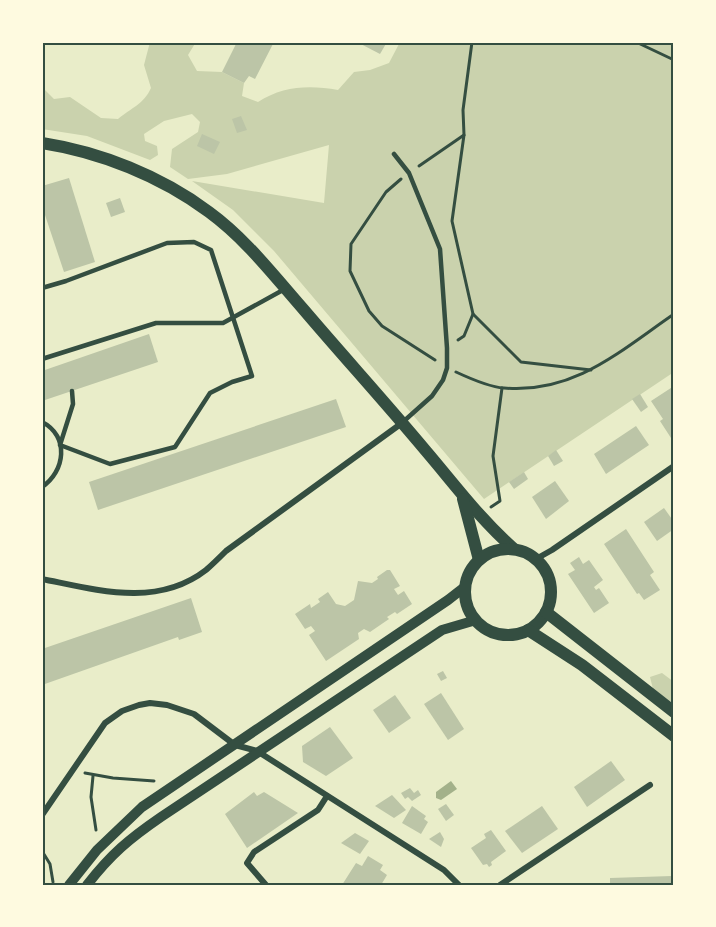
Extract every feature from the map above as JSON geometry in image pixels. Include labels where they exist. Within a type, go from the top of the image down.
[{"type":"main road","points":[[42,143],[94,154],[136,171],[209,211],[256,255],[402,423],[463,498],[514,549],[536,558],[545,570],[550,584],[551,598],[546,612],[528,630],[514,634],[501,634],[487,629],[476,620],[469,610],[466,586],[470,572],[479,560],[492,552],[514,549]]},
{"type":"main road","points":[[463,498],[479,560]]},
{"type":"main road","points":[[546,612],[674,712]]},
{"type":"main road","points":[[528,630],[582,665],[674,736]]},
{"type":"street","points":[[42,579],[102,591],[134,594],[147,594],[180,585],[206,570],[226,550],[402,423]]},
{"type":"street","points":[[536,558],[674,466]]},
{"type":"street","points":[[69,885],[97,850],[142,807],[466,586]]},
{"type":"street","points":[[87,885],[108,859],[133,836],[442,630],[476,620]]},
{"type":"street","points":[[42,815],[105,723],[122,711],[139,705],[150,703],[167,705],[194,714],[235,745],[258,751],[444,870],[459,885]]},
{"type":"street","points":[[500,885],[650,784]]},
{"type":"street","points":[[266,885],[247,863],[254,852],[318,810],[327,796]]},
{"type":"lane","points":[[394,154],[409,173],[440,249],[447,348],[447,368],[443,380],[432,396],[402,423]]},
{"type":"lane","points":[[42,288],[167,243],[194,242],[211,250],[252,376],[210,393],[175,447],[110,464],[60,445]]},
{"type":"lane","points":[[42,360],[156,323],[223,323],[286,289]]},
{"type":"lane","points":[[60,445],[73,404],[72,391]]},
{"type":"lane","points":[[42,422],[55,433],[62,457],[53,479],[42,487]]},
{"type":"path","points":[[472,42],[463,110],[464,135],[452,221],[473,314],[521,362],[592,370]]},
{"type":"path","points":[[636,42],[674,60]]},
{"type":"path","points":[[464,135],[386,192],[351,244],[350,271],[369,311],[382,326],[447,368],[469,378],[502,388],[542,388],[592,370],[674,314]]},
{"type":"path","points":[[447,348],[464,336],[473,314]]},
{"type":"path","points":[[480,516],[500,501],[493,456],[502,388]]},
{"type":"path","points":[[85,773],[93,776],[155,781]]},
{"type":"path","points":[[93,776],[91,804],[97,831]]},
{"type":"path","points":[[42,851],[50,864],[53,882]]},
{"type":"shaded area","points":[[150,42],[196,42],[188,55],[197,71],[222,72],[244,83],[242,96],[258,102],[277,93],[296,88],[338,90],[354,72],[370,70],[389,63],[400,42],[674,42],[674,372],[484,499],[274,251],[233,210],[192,181],[324,203],[329,145],[227,174],[188,179],[170,167],[172,149],[198,132],[200,122],[192,114],[164,121],[144,134],[145,141],[157,146],[158,155],[150,160],[87,136],[42,129],[42,87],[54,99],[70,97],[101,118],[118,119],[137,105],[151,88],[144,65]]},
{"type":"shaded area","points":[[662,673],[674,682],[674,704],[653,689],[650,677]]},
{"type":"shaded area","points":[[451,781],[457,789],[441,800],[436,798],[436,792]]},
{"type":"building","points":[[237,42],[274,42],[255,79],[249,76],[244,83],[222,72]]},
{"type":"building","points":[[357,42],[387,42],[380,54]]},
{"type":"building","points":[[241,116],[247,130],[237,133],[232,119]]},
{"type":"building","points":[[202,134],[220,142],[214,154],[197,146]]},
{"type":"building","points":[[69,178],[95,262],[64,272],[42,206],[42,186]]},
{"type":"building","points":[[120,198],[125,212],[111,217],[106,203]]},
{"type":"building","points":[[149,334],[158,362],[42,401],[42,371]]},
{"type":"building","points":[[674,386],[674,435],[671,438],[660,421],[663,419],[651,401]]},
{"type":"building","points":[[640,394],[648,407],[641,412],[632,399]]},
{"type":"building","points":[[336,399],[346,427],[98,510],[89,482]]},
{"type":"building","points":[[636,426],[649,445],[606,474],[594,454]]},
{"type":"building","points":[[556,450],[563,461],[554,466],[548,456]]},
{"type":"building","points":[[524,472],[528,479],[514,489],[509,482]]},
{"type":"building","points":[[555,481],[569,501],[546,519],[532,497]]},
{"type":"building","points":[[664,508],[674,522],[674,529],[657,541],[644,522]]},
{"type":"building","points":[[626,529],[654,572],[650,575],[660,590],[644,600],[639,593],[637,594],[604,544]]},
{"type":"building","points":[[579,557],[583,564],[589,560],[603,580],[594,587],[596,590],[599,588],[609,603],[594,613],[568,574],[575,570],[570,563]]},
{"type":"building","points":[[390,570],[400,586],[394,589],[398,595],[404,591],[412,604],[397,614],[395,612],[387,617],[389,619],[370,632],[364,629],[358,633],[359,639],[326,661],[309,635],[315,631],[311,626],[305,629],[295,614],[310,604],[311,608],[320,602],[318,599],[328,592],[336,604],[345,606],[354,600],[358,581],[372,583]]},
{"type":"building","points":[[191,598],[202,632],[179,640],[178,637],[42,685],[42,649]]},
{"type":"building","points":[[443,671],[447,678],[441,681],[437,674]]},
{"type":"building","points":[[441,693],[464,729],[448,740],[424,704]]},
{"type":"building","points":[[395,695],[411,718],[389,733],[373,710]]},
{"type":"building","points":[[330,727],[353,758],[326,776],[303,762],[302,746]]},
{"type":"building","points":[[611,761],[625,780],[587,807],[574,787]]},
{"type":"building","points":[[410,788],[414,793],[418,790],[421,795],[412,801],[408,797],[405,799],[401,793]]},
{"type":"building","points":[[254,792],[257,796],[264,792],[298,813],[247,848],[225,814]]},
{"type":"building","points":[[392,795],[406,810],[394,818],[375,806]]},
{"type":"building","points":[[446,804],[454,815],[446,821],[438,809]]},
{"type":"building","points":[[412,806],[426,816],[424,819],[428,822],[421,834],[402,823]]},
{"type":"building","points":[[542,806],[558,829],[522,853],[505,831]]},
{"type":"building","points":[[491,830],[506,851],[491,862],[492,865],[489,867],[487,864],[483,865],[471,848],[486,838],[484,834]]},
{"type":"building","points":[[440,832],[444,839],[441,847],[429,839]]},
{"type":"building","points":[[355,833],[369,841],[360,854],[341,843]]},
{"type":"building","points":[[368,856],[383,865],[380,870],[387,875],[381,885],[342,885],[356,863],[362,866]]},
{"type":"building","points":[[672,876],[672,885],[610,885],[610,878]]}]
